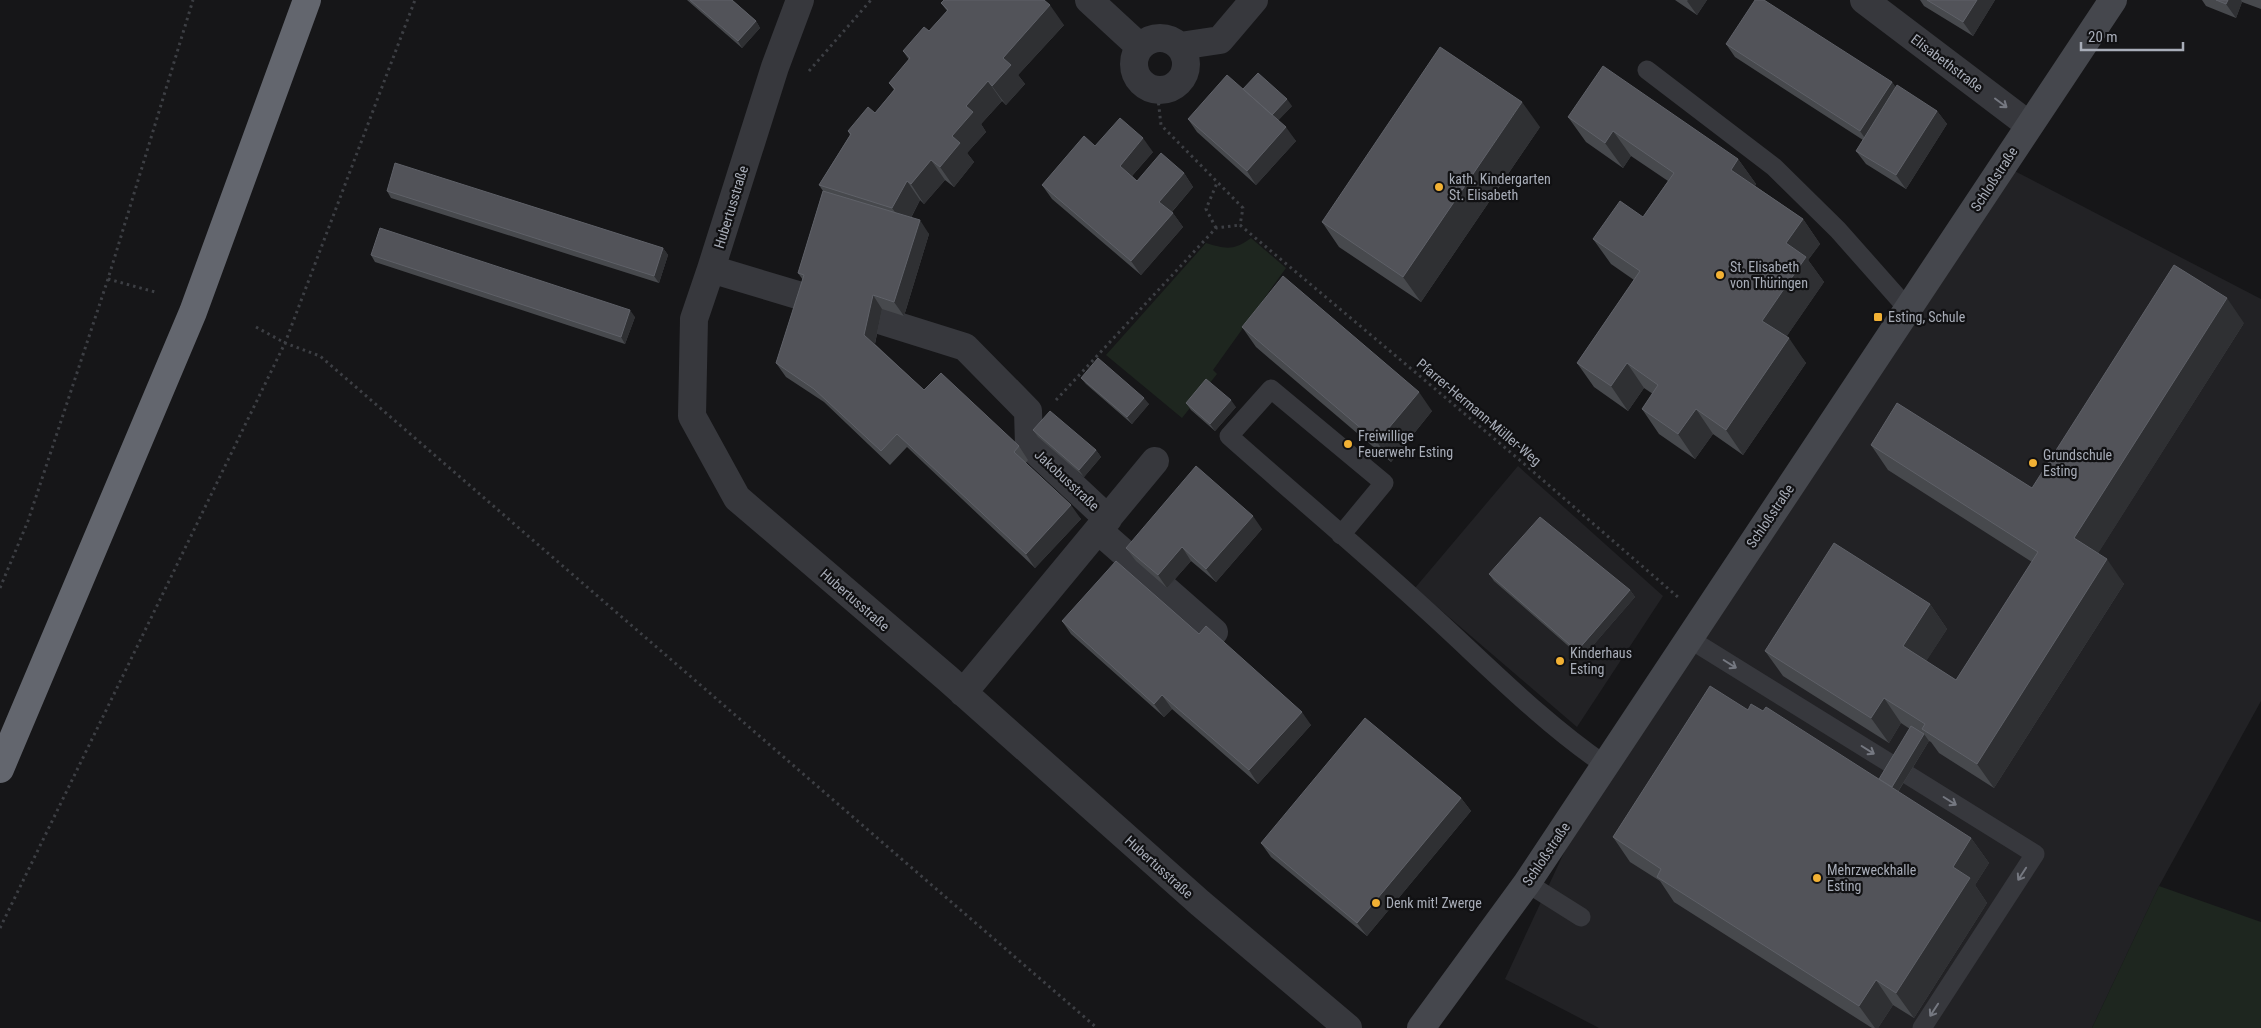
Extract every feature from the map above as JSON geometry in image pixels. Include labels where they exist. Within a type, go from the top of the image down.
[{"type":"highway","points":[[0,769],[193,312],[308,0]]},
{"type":"street","name":"Hubertusstraße","points":[[800,0],[775,67],[712,270],[694,319],[692,416],[738,498],[964,693],[1200,903],[1348,1028]]},
{"type":"street","name":"Hubertusstraße","points":[[790,29],[817,0]]},
{"type":"street","points":[[1089,0],[1140,47]]},
{"type":"street","points":[[1180,46],[1220,40],[1254,0]]},
{"type":"street","name":"Elisabethstraße","points":[[1864,0],[2030,125]]},
{"type":"street","name":"Schloßstraße","points":[[1421,1028],[1528,883],[1695,628],[2113,0]]},
{"type":"street","points":[[1154,38],[1172,40],[1180,46],[1186,56],[1185,73],[1181,81],[1173,87],[1157,90],[1148,88],[1138,78],[1135,70],[1136,55],[1140,47],[1154,38]]},
{"type":"street","points":[[712,270],[810,299]]},
{"type":"street","name":"Jakobusstraße","points":[[879,320],[965,347],[1028,411],[1029,445],[1103,525],[1214,632]]},
{"type":"street","name":"Jakobusstraße","points":[[964,693],[1155,461]]},
{"type":"lane","points":[[1647,70],[1774,167],[1838,230],[1908,309]]},
{"type":"lane","points":[[1341,535],[1384,483],[1270,389],[1229,436],[1341,535],[1410,594],[1569,740],[1605,765]]},
{"type":"lane","points":[[1695,628],[1902,771],[2035,854],[1922,1028]]},
{"type":"lane","points":[[1528,883],[1581,917]]},
{"type":"path","points":[[0,588],[28,521],[108,279],[193,0]]},
{"type":"path","points":[[0,928],[285,343],[415,0]]},
{"type":"path","points":[[775,67],[795,86],[871,0]]},
{"type":"path","points":[[1030,428],[1216,228],[1240,225],[1243,208],[1161,125],[1157,90]]},
{"type":"path","points":[[1216,228],[1206,209],[1217,182]]},
{"type":"path","name":"Pfarrer-Hermann-Müller-Weg","points":[[1240,225],[1522,462],[1695,628]]},
{"type":"path","points":[[108,279],[155,292]]},
{"type":"path","points":[[256,327],[285,343],[320,356],[1097,1028]]},
{"type":"shaded area","name":"Grundschule Esting","points":[[2003,165],[2261,299],[2261,701],[2159,886],[2092,1028],[1599,1028],[1505,979],[1605,765]]},
{"type":"shaded area","points":[[1251,238],[1286,268],[1213,370],[1217,374],[1182,418],[1106,355],[1206,243],[1229,248]]},
{"type":"shaded area","name":"Kinderhaus Esting","points":[[1518,466],[1663,596],[1577,727],[1415,588]]},
{"type":"shaded area","points":[[2159,886],[2261,922],[2261,1028],[2092,1028]]},
{"type":"building","points":[[690,0],[732,0],[756,21],[738,41]]},
{"type":"building","points":[[944,0],[1044,0],[1050,5],[1003,58],[1011,65],[992,86],[988,81],[966,106],[973,112],[952,136],[960,143],[940,167],[931,160],[911,184],[907,181],[892,208],[819,185],[851,134],[848,131],[868,107],[875,113],[895,89],[889,83],[910,58],[903,51],[924,27],[929,31],[948,10],[941,3]]},
{"type":"building","points":[[1755,0],[1764,0],[1892,82],[1860,131],[1726,44]]},
{"type":"building","points":[[1927,0],[1977,0],[1963,22]]},
{"type":"building","points":[[2216,0],[2228,0],[2226,4]]},
{"type":"building","name":"kath. Kindergarten St. Elisabeth","points":[[1440,47],[1522,102],[1403,277],[1322,222]]},
{"type":"building","name":"St. Elisabeth von Thüringen","points":[[1603,66],[1738,159],[1731,170],[1803,219],[1786,243],[1806,257],[1762,321],[1789,338],[1726,430],[1696,409],[1678,434],[1642,409],[1658,385],[1627,363],[1611,386],[1577,363],[1640,271],[1593,239],[1620,201],[1643,217],[1674,173],[1613,131],[1605,143],[1568,117]]},
{"type":"building","points":[[1258,73],[1287,99],[1272,115],[1243,89]]},
{"type":"building","points":[[1227,75],[1286,127],[1247,171],[1188,119]]},
{"type":"building","points":[[1897,85],[1937,111],[1896,175],[1856,151]]},
{"type":"building","points":[[1120,118],[1143,138],[1120,166],[1137,181],[1161,153],[1184,173],[1159,202],[1173,213],[1131,261],[1042,185],[1084,136],[1095,146]]},
{"type":"building","points":[[395,163],[663,248],[654,276],[387,191]]},
{"type":"building","points":[[823,191],[920,220],[894,302],[873,295],[864,335],[924,390],[941,373],[1019,446],[1014,452],[1071,505],[1026,554],[897,434],[881,451],[814,389],[776,363],[804,275],[798,273]]},
{"type":"building","points":[[380,228],[630,310],[621,337],[371,255]]},
{"type":"building","points":[[2174,265],[2227,298],[2074,538],[2107,559],[1977,764],[1922,729],[1925,724],[1884,698],[1871,718],[1765,651],[1834,543],[1930,604],[1903,646],[1956,680],[2038,552],[1871,445],[1897,403],[2032,488]]},
{"type":"building","points":[[1283,276],[1419,392],[1377,442],[1242,327]]},
{"type":"building","points":[[1098,358],[1144,398],[1127,417],[1081,378]]},
{"type":"building","points":[[1206,379],[1231,400],[1210,424],[1186,403]]},
{"type":"building","points":[[1050,411],[1096,450],[1079,470],[1033,430]]},
{"type":"building","points":[[1196,466],[1253,516],[1206,569],[1182,547],[1158,575],[1126,548]]},
{"type":"building","points":[[1540,517],[1630,590],[1577,651],[1489,574]]},
{"type":"building","points":[[1116,561],[1199,634],[1206,626],[1302,712],[1249,770],[1162,695],[1154,704],[1062,621]]},
{"type":"building","name":"Mehrzweckhalle Esting","points":[[1710,686],[1748,710],[1751,704],[1763,711],[1766,707],[1971,838],[1953,867],[1970,878],[1896,993],[1876,980],[1859,1006],[1657,877],[1661,869],[1613,837]]},
{"type":"building","points":[[1365,718],[1461,798],[1357,923],[1261,843]]},
{"type":"building","points":[[1911,726],[1924,734],[1892,787],[1879,779]]},
{"type":"place","name":"kath. Kindergarten St. Elisabeth","points":[[1439,187]]},
{"type":"place","name":"St. Elisabeth von Thüringen","points":[[1720,275]]},
{"type":"place","name":"Esting, Schule","points":[[1878,317]]},
{"type":"place","name":"Freiwillige Feuerwehr Esting","points":[[1348,444]]},
{"type":"place","name":"Grundschule Esting","points":[[2033,463]]},
{"type":"place","name":"Kinderhaus Esting","points":[[1560,661]]},
{"type":"place","name":"Mehrzweckhalle Esting","points":[[1817,878]]},
{"type":"place","name":"Denk mit! Zwerge","points":[[1376,903]]}]
